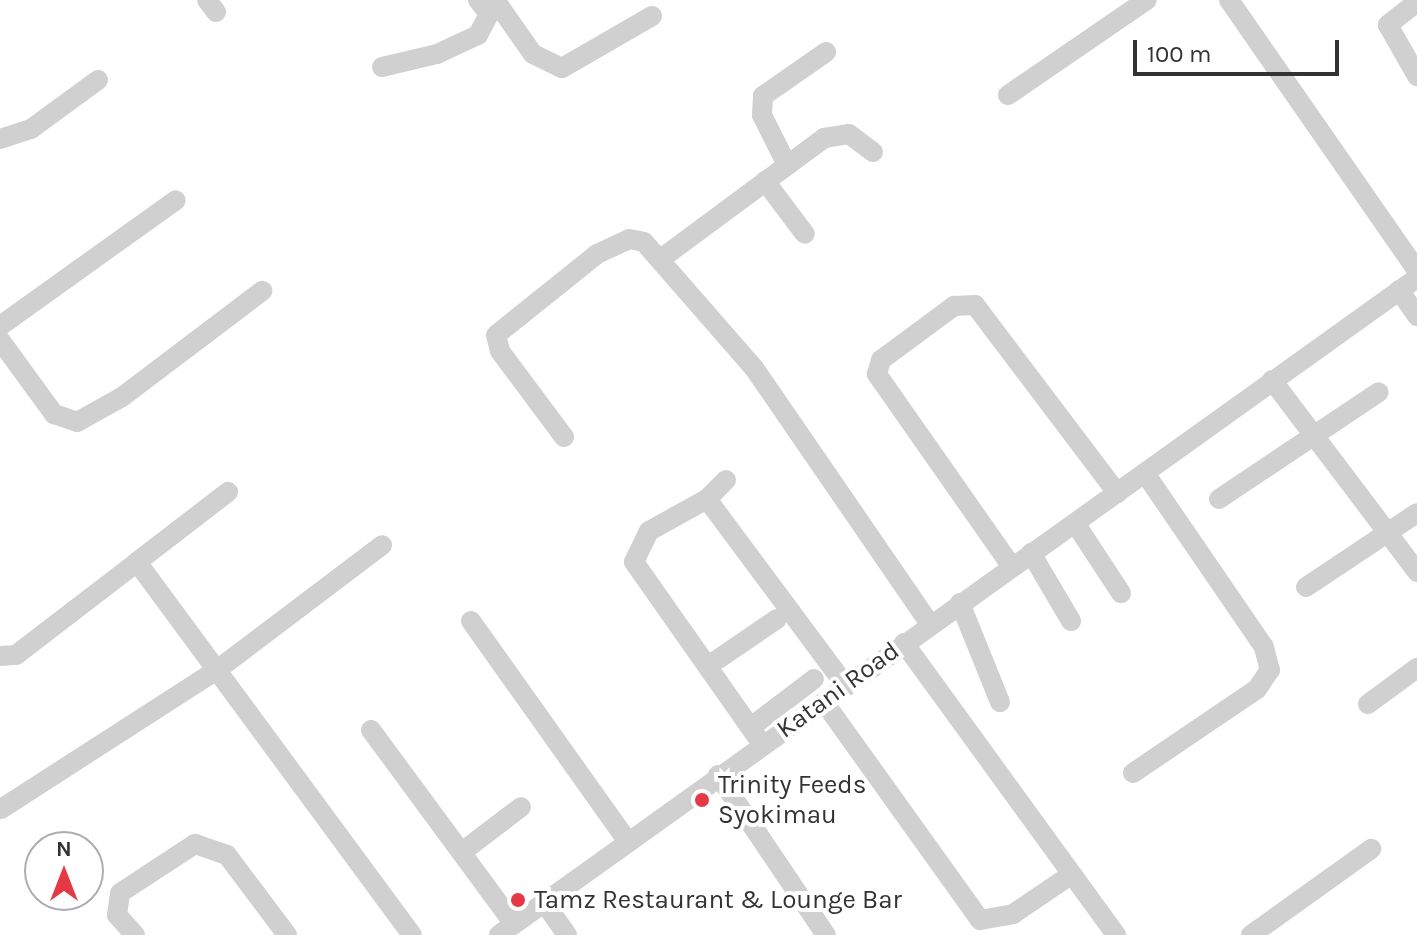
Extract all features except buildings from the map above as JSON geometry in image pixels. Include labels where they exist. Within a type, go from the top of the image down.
[{"type":"street","points":[[382,67],[478,35],[489,14],[478,0]]},
{"type":"street","points":[[495,0],[533,54],[562,68],[652,16]]},
{"type":"street","points":[[1008,95],[1147,0]]},
{"type":"street","points":[[1229,0],[1417,270]]},
{"type":"street","points":[[1417,2],[1388,32],[1417,76]]},
{"type":"street","points":[[787,165],[762,115],[763,96],[826,52]]},
{"type":"street","points":[[0,139],[31,129],[98,80]]},
{"type":"street","points":[[662,258],[787,165],[840,134],[859,138],[873,152]]},
{"type":"street","points":[[765,181],[805,234]]},
{"type":"street","points":[[0,326],[176,200]]},
{"type":"street","points":[[564,437],[500,351],[496,335],[614,243],[644,242],[662,258],[754,368],[930,624]]},
{"type":"street","name":"Katani Road","points":[[507,929],[718,775],[757,736],[824,702],[1417,278]]},
{"type":"street","points":[[1399,290],[1417,316]]},
{"type":"street","points":[[0,340],[54,414],[77,422],[122,397],[262,291]]},
{"type":"street","points":[[1012,567],[877,374],[881,360],[954,306],[975,305],[1117,493]]},
{"type":"street","points":[[1272,380],[1417,572]]},
{"type":"street","points":[[1219,499],[1379,392]]},
{"type":"street","points":[[1133,773],[1257,689],[1270,670],[1264,647],[1145,473]]},
{"type":"street","points":[[726,480],[707,499],[649,531],[634,562],[757,736],[814,679]]},
{"type":"street","points":[[0,656],[16,655],[228,492]]},
{"type":"street","points":[[707,499],[846,686]]},
{"type":"street","points":[[1306,587],[1417,513]]},
{"type":"street","points":[[1075,523],[1121,593]]},
{"type":"street","points":[[1,809],[217,670],[382,545]]},
{"type":"street","points":[[1031,553],[1071,621]]},
{"type":"street","points":[[137,562],[412,935]]},
{"type":"street","points":[[960,603],[1000,702]]},
{"type":"street","points":[[708,666],[777,619]]},
{"type":"street","points":[[471,621],[628,842]]},
{"type":"street","points":[[904,643],[1116,935]]},
{"type":"street","points":[[1368,704],[1417,668]]},
{"type":"street","points":[[824,702],[980,920],[1013,914],[1072,874]]},
{"type":"street","points":[[371,730],[462,852],[507,929]]},
{"type":"street","points":[[718,775],[826,935]]},
{"type":"street","points":[[462,852],[521,807]]},
{"type":"street","points":[[135,935],[117,915],[120,893],[195,844],[227,855],[287,935]]},
{"type":"street","points":[[1251,935],[1371,849]]},
{"type":"street","points":[[544,902],[567,935]]},
{"type":"place","name":"Trinity Feeds Syokimau","points":[[702,800]]},
{"type":"place","name":"Tamz Restaurant & Lounge Bar","points":[[518,900]]}]
